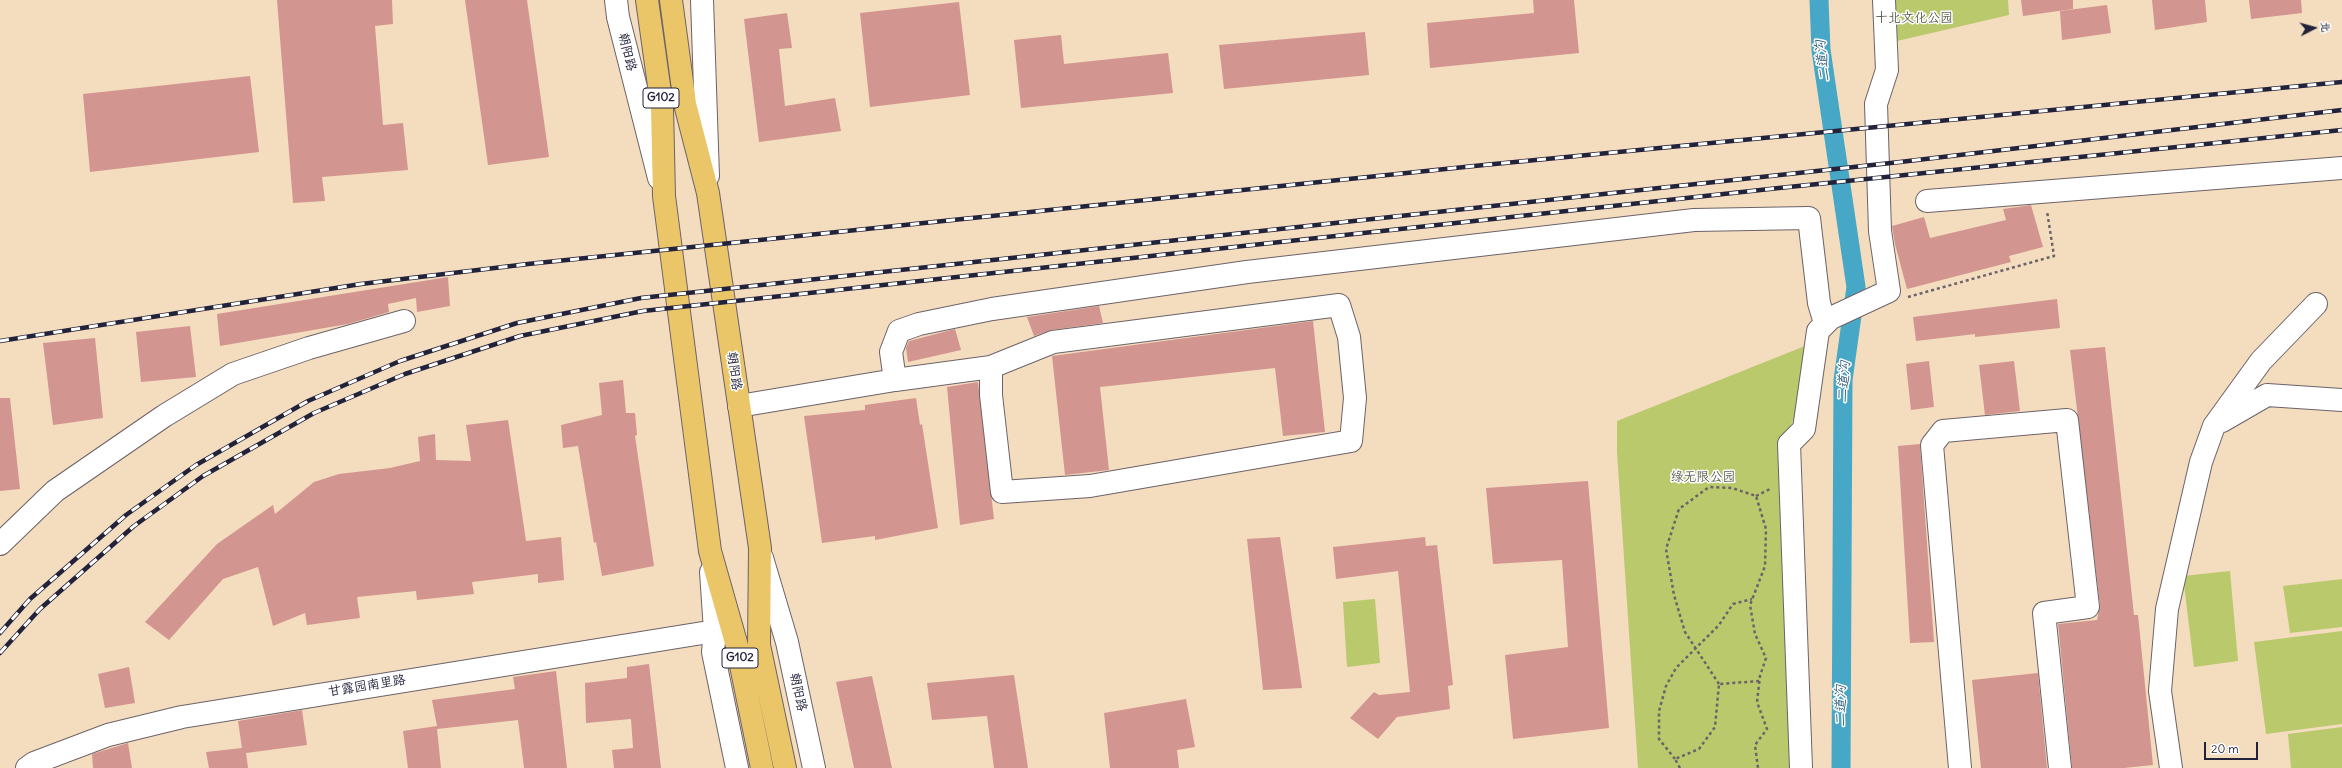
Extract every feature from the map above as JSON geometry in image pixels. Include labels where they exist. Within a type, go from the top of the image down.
[{"type":"highway","name":"朝阳路","points":[[648,0],[662,107],[664,196],[710,551],[738,646],[762,768]]},
{"type":"highway","name":"朝阳路","points":[[671,0],[685,104],[708,193],[760,548],[759,645],[784,768]]},
{"type":"street","name":"朝阳路","points":[[616,0],[618,16],[664,196]]},
{"type":"street","name":"朝阳路","points":[[702,0],[708,193]]},
{"type":"street","points":[[1801,768],[1789,444],[1804,429],[1818,330],[1828,321],[1889,291],[1880,231],[1876,104],[1887,70],[1884,0]]},
{"type":"street","points":[[1927,201],[2342,168]]},
{"type":"street","points":[[895,380],[891,352],[899,331],[919,324],[992,309],[1247,272],[1694,220],[1809,218],[1819,303],[1828,321]]},
{"type":"street","points":[[2171,768],[2160,691],[2167,609],[2201,462],[2214,426],[2261,362],[2316,304]]},
{"type":"street","points":[[739,406],[895,380],[991,367],[1053,342],[1339,305],[1350,337],[1355,398],[1351,441],[1090,486],[1002,492],[991,395],[991,367]]},
{"type":"street","points":[[0,544],[55,491],[164,416],[233,374],[309,348],[404,321]]},
{"type":"street","points":[[2214,426],[2266,395],[2342,400]]},
{"type":"street","points":[[1960,768],[1932,445],[1944,431],[2067,420],[2088,608],[2044,614],[2060,768]]},
{"type":"street","name":"朝阳路","points":[[760,548],[787,642],[814,768]]},
{"type":"street","name":"朝阳路","points":[[710,551],[714,631],[713,652],[737,768]]},
{"type":"street","name":"甘露园南里路","points":[[27,768],[34,763],[108,735],[182,717],[714,631]]},
{"type":"path","points":[[1889,291],[1904,298],[2054,256],[2044,192]]},
{"type":"path","points":[[1675,759],[1699,749],[1715,727],[1719,684],[1685,632],[1674,595],[1666,550],[1679,509],[1710,487],[1732,488],[1756,496],[1766,529],[1765,566],[1750,606],[1755,634],[1766,658],[1760,681],[1757,702],[1767,729],[1755,745],[1758,768]]},
{"type":"path","points":[[1680,768],[1675,759],[1659,739],[1659,711],[1666,686],[1676,668],[1697,649],[1719,625],[1733,604],[1752,599]]},
{"type":"path","points":[[1719,684],[1760,681]]},
{"type":"green space","name":"十北文化公园","points":[[1895,0],[2008,0],[2009,15],[1897,41]]},
{"type":"green space","name":"绿无限公园","points":[[1810,344],[1802,402],[1785,437],[1795,768],[1638,768],[1617,452],[1617,421]]},
{"type":"green space","points":[[2230,571],[2238,661],[2194,667],[2183,576]]},
{"type":"green space","points":[[2342,579],[2342,627],[2290,633],[2283,586]]},
{"type":"green space","points":[[1375,599],[1380,663],[1347,667],[1343,602]]},
{"type":"green space","points":[[2342,631],[2342,724],[2266,734],[2254,642]]},
{"type":"green space","points":[[2342,727],[2342,768],[2291,768],[2288,734]]},
{"type":"building","points":[[277,0],[392,0],[393,24],[375,26],[383,125],[403,123],[408,170],[322,177],[325,201],[293,203]]},
{"type":"building","points":[[465,0],[527,0],[549,157],[488,165]]},
{"type":"building","points":[[1533,0],[1574,0],[1579,53],[1430,68],[1427,23],[1534,13]]},
{"type":"building","points":[[2021,0],[2073,0],[2073,9],[2023,16]]},
{"type":"building","points":[[2152,0],[2205,0],[2207,22],[2155,30]]},
{"type":"building","points":[[2249,0],[2301,0],[2302,13],[2251,19]]},
{"type":"building","points":[[959,2],[970,95],[870,107],[860,13]]},
{"type":"building","points":[[2107,5],[2111,33],[2062,40],[2060,11]]},
{"type":"building","points":[[787,13],[792,48],[779,49],[785,106],[835,98],[841,131],[759,142],[744,19]]},
{"type":"building","points":[[1365,32],[1369,75],[1224,89],[1219,45]]},
{"type":"building","points":[[1061,35],[1064,64],[1168,53],[1173,93],[1021,108],[1014,40]]},
{"type":"building","points":[[250,76],[259,152],[90,172],[83,94]]},
{"type":"building","points":[[2031,205],[2043,247],[2009,256],[2011,262],[1907,289],[1895,244],[1892,226],[1924,217],[1930,238],[2006,220],[2003,209]]},
{"type":"building","points":[[448,277],[450,306],[417,312],[416,298],[388,304],[389,312],[348,324],[220,346],[217,314]]},
{"type":"building","points":[[2057,299],[2060,328],[1975,337],[1975,334],[1916,341],[1913,317]]},
{"type":"building","points":[[1099,306],[1103,323],[1051,330],[1034,336],[1027,317]]},
{"type":"building","points":[[1313,321],[1325,432],[1283,436],[1275,368],[1100,387],[1109,470],[1065,475],[1052,356]]},
{"type":"building","points":[[190,326],[196,377],[141,382],[136,332]]},
{"type":"building","points":[[955,329],[961,350],[908,362],[906,348],[909,341]]},
{"type":"building","points":[[95,338],[103,418],[53,425],[43,343]]},
{"type":"building","points":[[2105,347],[2134,615],[2138,615],[2153,765],[2124,768],[2072,768],[2058,624],[2097,620],[2100,606],[2070,350]]},
{"type":"building","points":[[1929,361],[1934,407],[1911,410],[1906,364]]},
{"type":"building","points":[[2014,361],[2020,411],[1985,415],[1979,365]]},
{"type":"building","points":[[623,380],[626,413],[635,413],[637,435],[635,436],[654,566],[602,576],[596,542],[594,543],[578,446],[563,448],[561,425],[602,415],[599,383]]},
{"type":"building","points":[[978,382],[994,519],[960,525],[947,387]]},
{"type":"building","points":[[0,398],[10,398],[20,489],[0,491]]},
{"type":"building","points":[[916,398],[920,425],[922,424],[938,528],[875,540],[875,536],[822,543],[804,416],[865,410],[865,405]]},
{"type":"building","points":[[508,420],[526,541],[561,537],[564,580],[538,583],[538,574],[472,582],[474,594],[417,600],[416,591],[357,597],[360,618],[307,625],[305,613],[273,626],[258,567],[223,579],[169,640],[145,622],[217,544],[273,505],[275,514],[314,482],[339,474],[390,468],[420,461],[418,437],[435,434],[436,460],[471,461],[466,425]]},
{"type":"building","points":[[1920,444],[1934,642],[1910,643],[1898,446]]},
{"type":"building","points":[[1588,481],[1609,728],[1513,739],[1505,655],[1568,647],[1562,560],[1493,564],[1486,488]]},
{"type":"building","points":[[1280,537],[1302,688],[1263,690],[1247,539]]},
{"type":"building","points":[[1425,537],[1426,546],[1437,545],[1453,685],[1448,686],[1450,709],[1397,717],[1378,739],[1350,718],[1374,692],[1379,695],[1410,692],[1398,571],[1336,579],[1333,547]]},
{"type":"building","points":[[649,664],[661,768],[614,768],[612,750],[633,748],[631,719],[586,723],[585,683],[627,678],[627,667]]},
{"type":"building","points":[[129,667],[135,703],[105,708],[98,674]]},
{"type":"building","points":[[556,671],[567,768],[524,768],[518,720],[437,729],[441,768],[408,768],[403,731],[437,726],[432,700],[515,689],[513,677]]},
{"type":"building","points":[[2038,673],[2047,768],[1981,768],[1972,680]]},
{"type":"building","points":[[1014,675],[1028,768],[994,768],[987,716],[932,720],[927,683]]},
{"type":"building","points":[[872,676],[892,768],[854,768],[836,682]]},
{"type":"building","points":[[1186,699],[1195,747],[1177,750],[1179,768],[1110,768],[1104,713]]},
{"type":"building","points":[[302,710],[307,745],[246,753],[248,768],[209,768],[206,752],[242,748],[238,721]]},
{"type":"building","points":[[128,743],[132,768],[93,768],[92,754]]},
{"type":"waterway","name":"二道沟","points":[[1819,0],[1821,50],[1856,287],[1843,380],[1841,768]]},
{"type":"railway","points":[[0,341],[361,284],[528,264],[1484,165],[2342,82]]},
{"type":"railway","points":[[0,633],[30,599],[126,515],[196,465],[308,401],[400,361],[517,323],[641,298],[1900,162],[2342,110]]},
{"type":"railway","points":[[0,653],[40,609],[134,526],[203,476],[314,413],[405,374],[520,336],[643,311],[1779,188],[2342,130]]}]
